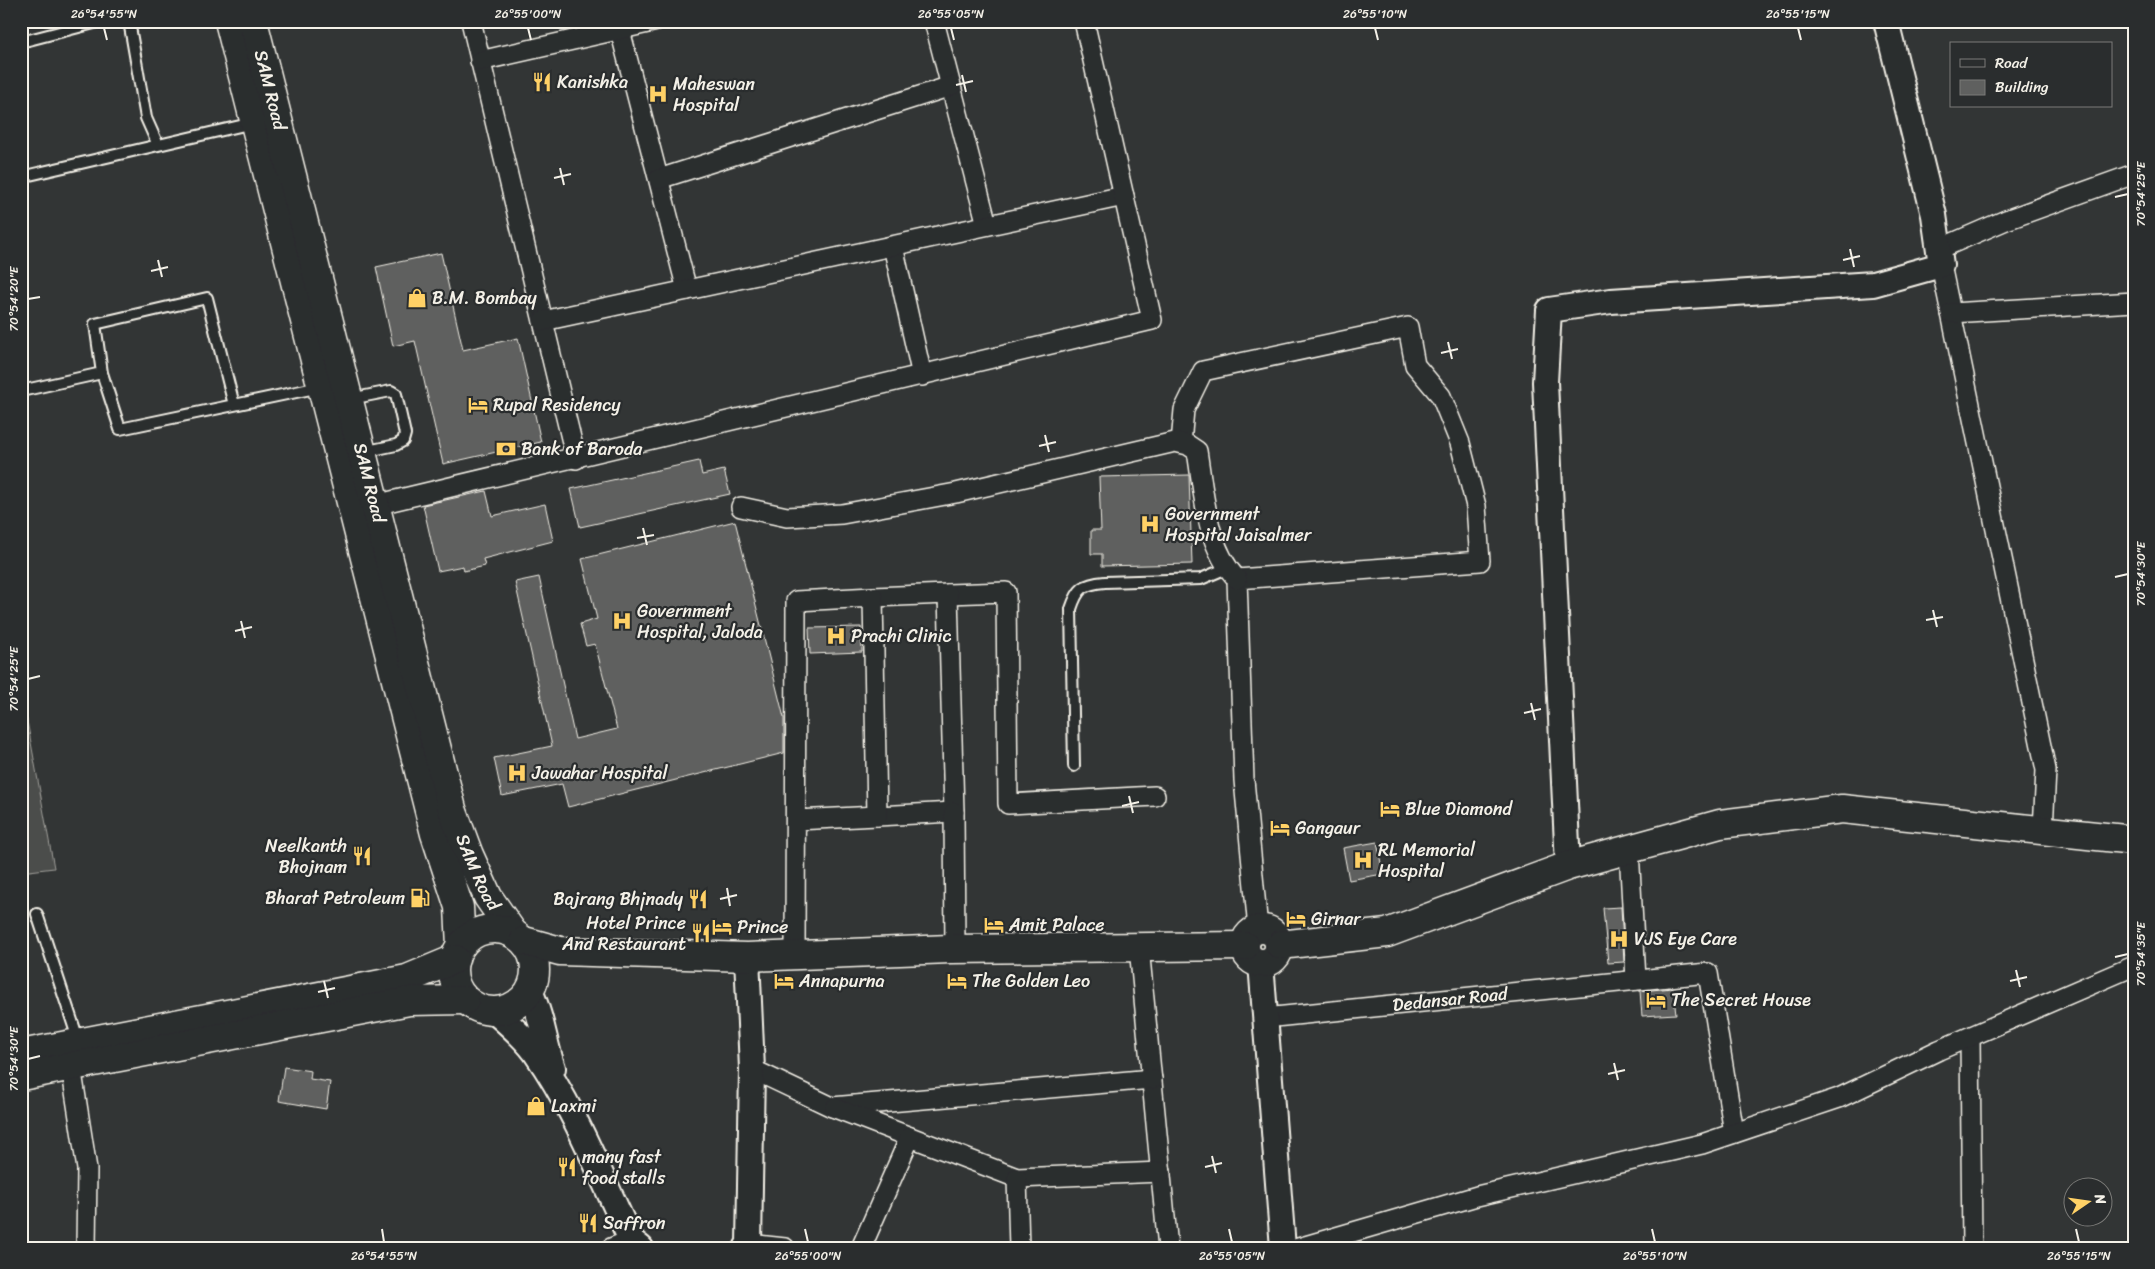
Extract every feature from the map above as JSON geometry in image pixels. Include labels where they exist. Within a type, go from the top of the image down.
[{"type":"main road","points":[[229,21],[435,834],[459,907],[458,952],[453,971],[455,983],[465,1000],[481,1009],[495,1012],[509,1009],[521,1002],[530,991],[541,964],[548,956],[560,951]]},
{"type":"main road","name":"SAM Road","points":[[253,21],[452,809],[468,855],[488,897],[518,937]]},
{"type":"main road","points":[[21,1076],[75,1054],[407,979],[458,952],[469,937],[484,930],[502,929],[518,937],[560,951],[746,957],[955,949],[1261,946],[1386,933],[1568,866],[1720,824],[1842,809],[2134,840]]},
{"type":"main road","points":[[518,937],[531,952],[536,964],[530,991]]},
{"type":"main road","points":[[21,1054],[75,1054],[409,1001],[465,1000]]},
{"type":"street","points":[[471,21],[576,459]]},
{"type":"street","points":[[480,61],[658,21]]},
{"type":"street","points":[[934,21],[987,225]]},
{"type":"street","points":[[375,506],[1152,320],[1084,21]]},
{"type":"street","points":[[1886,21],[1934,214],[1951,313],[2046,770],[2043,830]]},
{"type":"street","points":[[620,30],[687,290]]},
{"type":"street","points":[[659,179],[951,86]]},
{"type":"street","points":[[1568,866],[1545,382],[1549,310],[1611,301],[1873,284],[1940,257],[2006,220],[2134,174]]},
{"type":"street","points":[[543,321],[1124,196]]},
{"type":"street","points":[[893,246],[922,376]]},
{"type":"street","points":[[1951,313],[2134,302]]},
{"type":"street","points":[[1181,443],[1184,410],[1203,371],[1408,327],[1415,365],[1441,396],[1460,443],[1476,506],[1480,561],[1232,573]]},
{"type":"street","points":[[740,507],[787,517],[842,514],[956,493],[1171,443],[1188,445],[1197,451],[1208,524],[1232,573],[1244,780],[1261,946],[1283,1248]]},
{"type":"street","points":[[796,955],[796,601],[1006,592],[1008,804],[1156,796]]},
{"type":"street","points":[[948,594],[954,812],[955,949]]},
{"type":"street","points":[[873,597],[877,816]]},
{"type":"street","points":[[796,820],[954,812]]},
{"type":"street","points":[[1629,849],[1636,980]]},
{"type":"street","points":[[1139,947],[1168,1248]]},
{"type":"street","points":[[746,957],[752,1069],[748,1246],[785,1248]]},
{"type":"street","points":[[1298,1248],[1477,1196],[1702,1144],[1839,1098],[1970,1037],[2134,966]]},
{"type":"street","name":"Dedansar Road","points":[[1265,1018],[1708,973],[1734,1133]]},
{"type":"street","points":[[530,991],[539,1009],[545,1043],[561,1093],[628,1245]]},
{"type":"street","points":[[495,1012],[534,1051],[561,1093]]},
{"type":"street","points":[[1970,1037],[1972,1248]]},
{"type":"street","points":[[75,1054],[87,1169],[86,1248]]},
{"type":"street","points":[[752,1069],[832,1106],[1016,1178],[1161,1172]]},
{"type":"street","points":[[832,1106],[1152,1080]]},
{"type":"street","points":[[861,1248],[910,1137]]},
{"type":"street","points":[[1016,1178],[1019,1248]]},
{"type":"lane","points":[[21,42],[102,21]]},
{"type":"lane","points":[[129,21],[146,118],[158,145]]},
{"type":"lane","points":[[21,177],[254,122]]},
{"type":"lane","points":[[234,405],[207,298],[95,324],[102,373],[120,429],[321,387]]},
{"type":"lane","points":[[21,391],[102,373]]},
{"type":"lane","points":[[348,400],[391,391],[396,394],[405,434],[403,441],[396,445],[362,452]]},
{"type":"lane","points":[[1074,766],[1071,609],[1075,596],[1082,588],[1091,583],[1202,579],[1232,573]]},
{"type":"lane","points":[[37,914],[75,1054]]},
{"type":"shaded area","points":[[21,688],[54,868],[21,872]]},
{"type":"building","points":[[441,253],[463,350],[518,338],[541,442],[443,464],[415,341],[393,346],[376,267]]},
{"type":"building","points":[[699,461],[702,475],[724,470],[730,494],[580,527],[571,489]]},
{"type":"building","points":[[1189,475],[1192,564],[1102,566],[1102,554],[1091,554],[1091,530],[1101,530],[1099,477]]},
{"type":"building","points":[[486,491],[492,516],[545,504],[553,541],[483,559],[485,566],[464,571],[463,566],[438,571],[423,505]]},
{"type":"building","points":[[735,521],[784,718],[784,753],[568,807],[562,784],[502,796],[494,758],[552,746],[515,582],[539,577],[575,739],[617,729],[595,644],[586,646],[580,624],[597,619],[582,559]]},
{"type":"building","points":[[861,627],[862,652],[810,654],[809,628]]},
{"type":"building","points":[[1377,842],[1383,874],[1349,880],[1343,848]]},
{"type":"building","points":[[1621,907],[1624,962],[1608,963],[1603,908]]},
{"type":"building","points":[[1673,988],[1676,1014],[1642,1016],[1640,991]]},
{"type":"building","points":[[284,1067],[311,1071],[310,1079],[330,1082],[326,1109],[279,1101]]},
{"type":"place","name":"Kanishka","points":[[542,82]]},
{"type":"place","name":"Maheswan Hospital","points":[[658,94]]},
{"type":"place","name":"B.M. Bombay","points":[[417,298]]},
{"type":"place","name":"Rupal Residency","points":[[478,405]]},
{"type":"place","name":"Bank of Baroda","points":[[506,449]]},
{"type":"place","name":"Government Hospital Jaisalmer","points":[[1150,524]]},
{"type":"place","name":"Government Hospital, Jaloda","points":[[622,621]]},
{"type":"place","name":"Prachi Clinic","points":[[836,636]]},
{"type":"place","name":"Jawahar Hospital","points":[[517,773]]},
{"type":"place","name":"Blue Diamond","points":[[1390,809]]},
{"type":"place","name":"Gangaur","points":[[1280,828]]},
{"type":"place","name":"Neelkanth Bhojnam","points":[[362,856]]},
{"type":"place","name":"RL Memorial Hospital","points":[[1363,860]]},
{"type":"place","name":"Bharat Petroleum","points":[[420,898]]},
{"type":"place","name":"Bajrang Bhjnady","points":[[698,899]]},
{"type":"place","name":"Girnar","points":[[1296,919]]},
{"type":"place","name":"Amit Palace","points":[[994,925]]},
{"type":"place","name":"Prince","points":[[722,927]]},
{"type":"place","name":"Hotel Prince And Restaurant","points":[[701,933]]},
{"type":"place","name":"VJS Eye Care","points":[[1619,939]]},
{"type":"place","name":"Annapurna","points":[[784,981]]},
{"type":"place","name":"The Golden Leo","points":[[957,981]]},
{"type":"place","name":"The Secret House","points":[[1656,1000]]},
{"type":"place","name":"Laxmi","points":[[536,1106]]},
{"type":"place","name":"many fast food stalls","points":[[567,1167]]},
{"type":"place","name":"Saffron","points":[[588,1223]]}]
